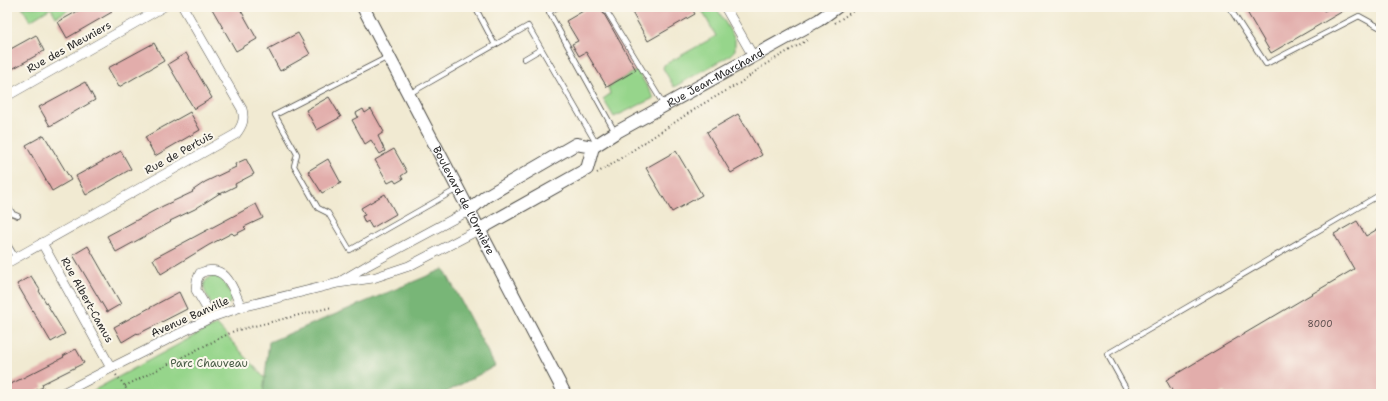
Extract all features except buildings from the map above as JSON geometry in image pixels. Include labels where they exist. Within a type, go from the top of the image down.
[{"type":"street","name":"Rue de Pertuis","points":[[7,263],[228,139],[236,134],[242,126],[244,117],[242,109],[183,7]]},
{"type":"street","name":"Boulevard de l'Ormière","points":[[363,7],[565,394]]},
{"type":"street","points":[[725,7],[753,56]]},
{"type":"street","name":"Rue Jean-Marchand","points":[[595,146],[615,133],[818,20],[837,7]]},
{"type":"street","name":"Rue des Meuniers","points":[[7,96],[157,9]]},
{"type":"street","points":[[470,210],[485,197],[576,144],[595,146],[587,168],[480,229]]},
{"type":"street","name":"Avenue Banville","points":[[338,283],[368,265],[470,210]]},
{"type":"street","name":"Avenue Banville","points":[[61,394],[212,318],[241,307],[338,283],[374,278],[409,266],[480,229]]},
{"type":"street","name":"Rue Albert-Camus","points":[[42,243],[111,368]]},
{"type":"street","points":[[212,318],[196,290],[200,273],[208,270],[218,271],[228,278],[241,307]]},
{"type":"lane","points":[[475,7],[495,45]]},
{"type":"lane","points":[[558,7],[549,12],[615,133]]},
{"type":"lane","points":[[604,7],[664,106]]},
{"type":"lane","points":[[1229,7],[1266,64],[1359,16],[1379,26],[1381,25]]},
{"type":"lane","points":[[409,94],[528,26],[595,146]]},
{"type":"lane","points":[[524,59],[541,49]]},
{"type":"lane","points":[[389,56],[275,115],[297,154],[294,166],[318,208],[328,213],[350,250],[459,189]]},
{"type":"lane","points":[[1129,394],[1107,354],[1381,194]]},
{"type":"lane","points":[[7,205],[13,214],[18,216]]},
{"type":"lane","points":[[7,243],[16,258]]},
{"type":"path","points":[[835,23],[859,7]]},
{"type":"path","points":[[597,173],[701,106],[740,83],[764,65],[812,37]]},
{"type":"path","points":[[125,386],[234,331],[332,307]]},
{"type":"path","points":[[111,368],[125,386],[128,394]]},
{"type":"green space","points":[[22,7],[74,7],[56,17],[51,8],[30,21]]},
{"type":"green space","points":[[700,7],[716,7],[735,39],[735,50],[729,56],[674,87],[663,68],[664,65],[716,36]]},
{"type":"green space","points":[[637,70],[654,98],[614,117],[603,99],[610,94],[608,87]]},
{"type":"green space","points":[[444,269],[495,366],[443,394],[263,394],[269,342]]},
{"type":"green space","points":[[212,276],[222,279],[232,296],[229,304],[219,308],[212,305],[204,289],[205,282]]},
{"type":"green space","name":"Parc Chauveau","points":[[217,325],[279,394],[87,394],[205,330]]}]
